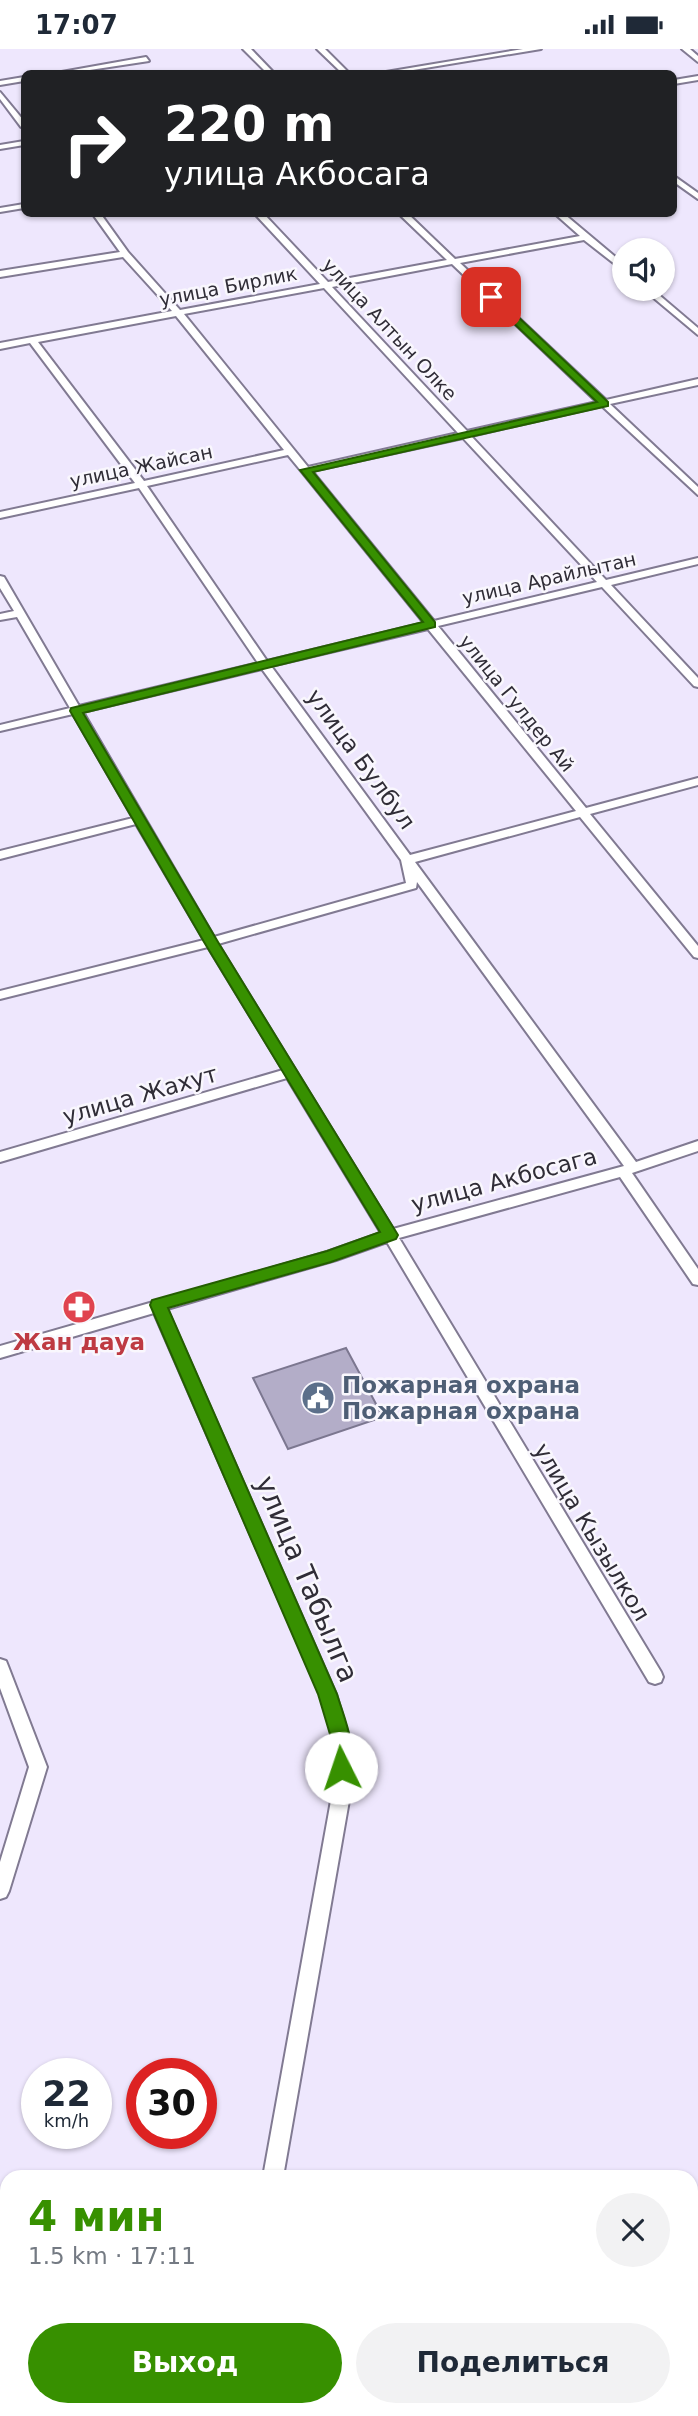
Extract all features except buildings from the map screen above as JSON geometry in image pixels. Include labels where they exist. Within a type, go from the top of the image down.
[{"type":"street","points":[[247,49],[268,70]]},
{"type":"street","points":[[321,49],[343,70]]},
{"type":"street","points":[[403,70],[537,49]]},
{"type":"street","points":[[686,49],[698,60]]},
{"type":"street","points":[[78,70],[146,59]]},
{"type":"street","points":[[0,83],[21,80]]},
{"type":"street","points":[[677,82],[696,81]]},
{"type":"street","points":[[0,95],[21,121]]},
{"type":"street","points":[[0,147],[21,144]]},
{"type":"street","points":[[677,180],[698,197]]},
{"type":"street","points":[[0,210],[21,206]]},
{"type":"street","name":"улица Гулдер Ай","points":[[99,217],[125,254],[290,451],[698,954]]},
{"type":"street","name":"улица Алтын Олке","points":[[262,217],[698,684]]},
{"type":"street","points":[[406,217],[698,492]]},
{"type":"street","points":[[562,217],[612,259]]},
{"type":"street","name":"улица Бирлик","points":[[0,346],[585,237]]},
{"type":"street","points":[[0,274],[125,254]]},
{"type":"street","points":[[661,301],[698,332]]},
{"type":"street","name":"улица Булбул","points":[[32,340],[141,484],[265,665],[628,1169],[698,1280]]},
{"type":"street","points":[[305,470],[698,382]]},
{"type":"street","name":"улица Жайсан","points":[[0,515],[290,451]]},
{"type":"street","name":"улица Арайлытан","points":[[0,729],[698,561]]},
{"type":"street","name":"улица Кызылкол","points":[[0,579],[211,942],[654,1677]]},
{"type":"street","points":[[0,617],[21,613]]},
{"type":"street","points":[[0,995],[211,942],[412,885],[407,860],[698,781]]},
{"type":"street","points":[[0,855],[141,819]]},
{"type":"street","name":"улица Жахут","points":[[0,1157],[291,1072]]},
{"type":"street","name":"улица Акбосага","points":[[0,1352],[331,1256],[390,1235],[628,1169],[698,1146]]},
{"type":"street","name":"улица Табылга","points":[[158,1305],[328,1694],[341,1741],[341,1794],[274,2170]]},
{"type":"street","points":[[0,1666],[38,1767],[0,1891]]},
{"type":"place","name":"Жан дауа","points":[[79,1307]]},
{"type":"place","name":"Пожарная охрана Пожарная охрана","points":[[318,1398]]},
{"type":"route","points":[[341,1768],[341,1741],[328,1694],[158,1305],[331,1256],[390,1235],[211,942],[76,711],[430,624],[305,470],[604,404],[491,297]]}]
